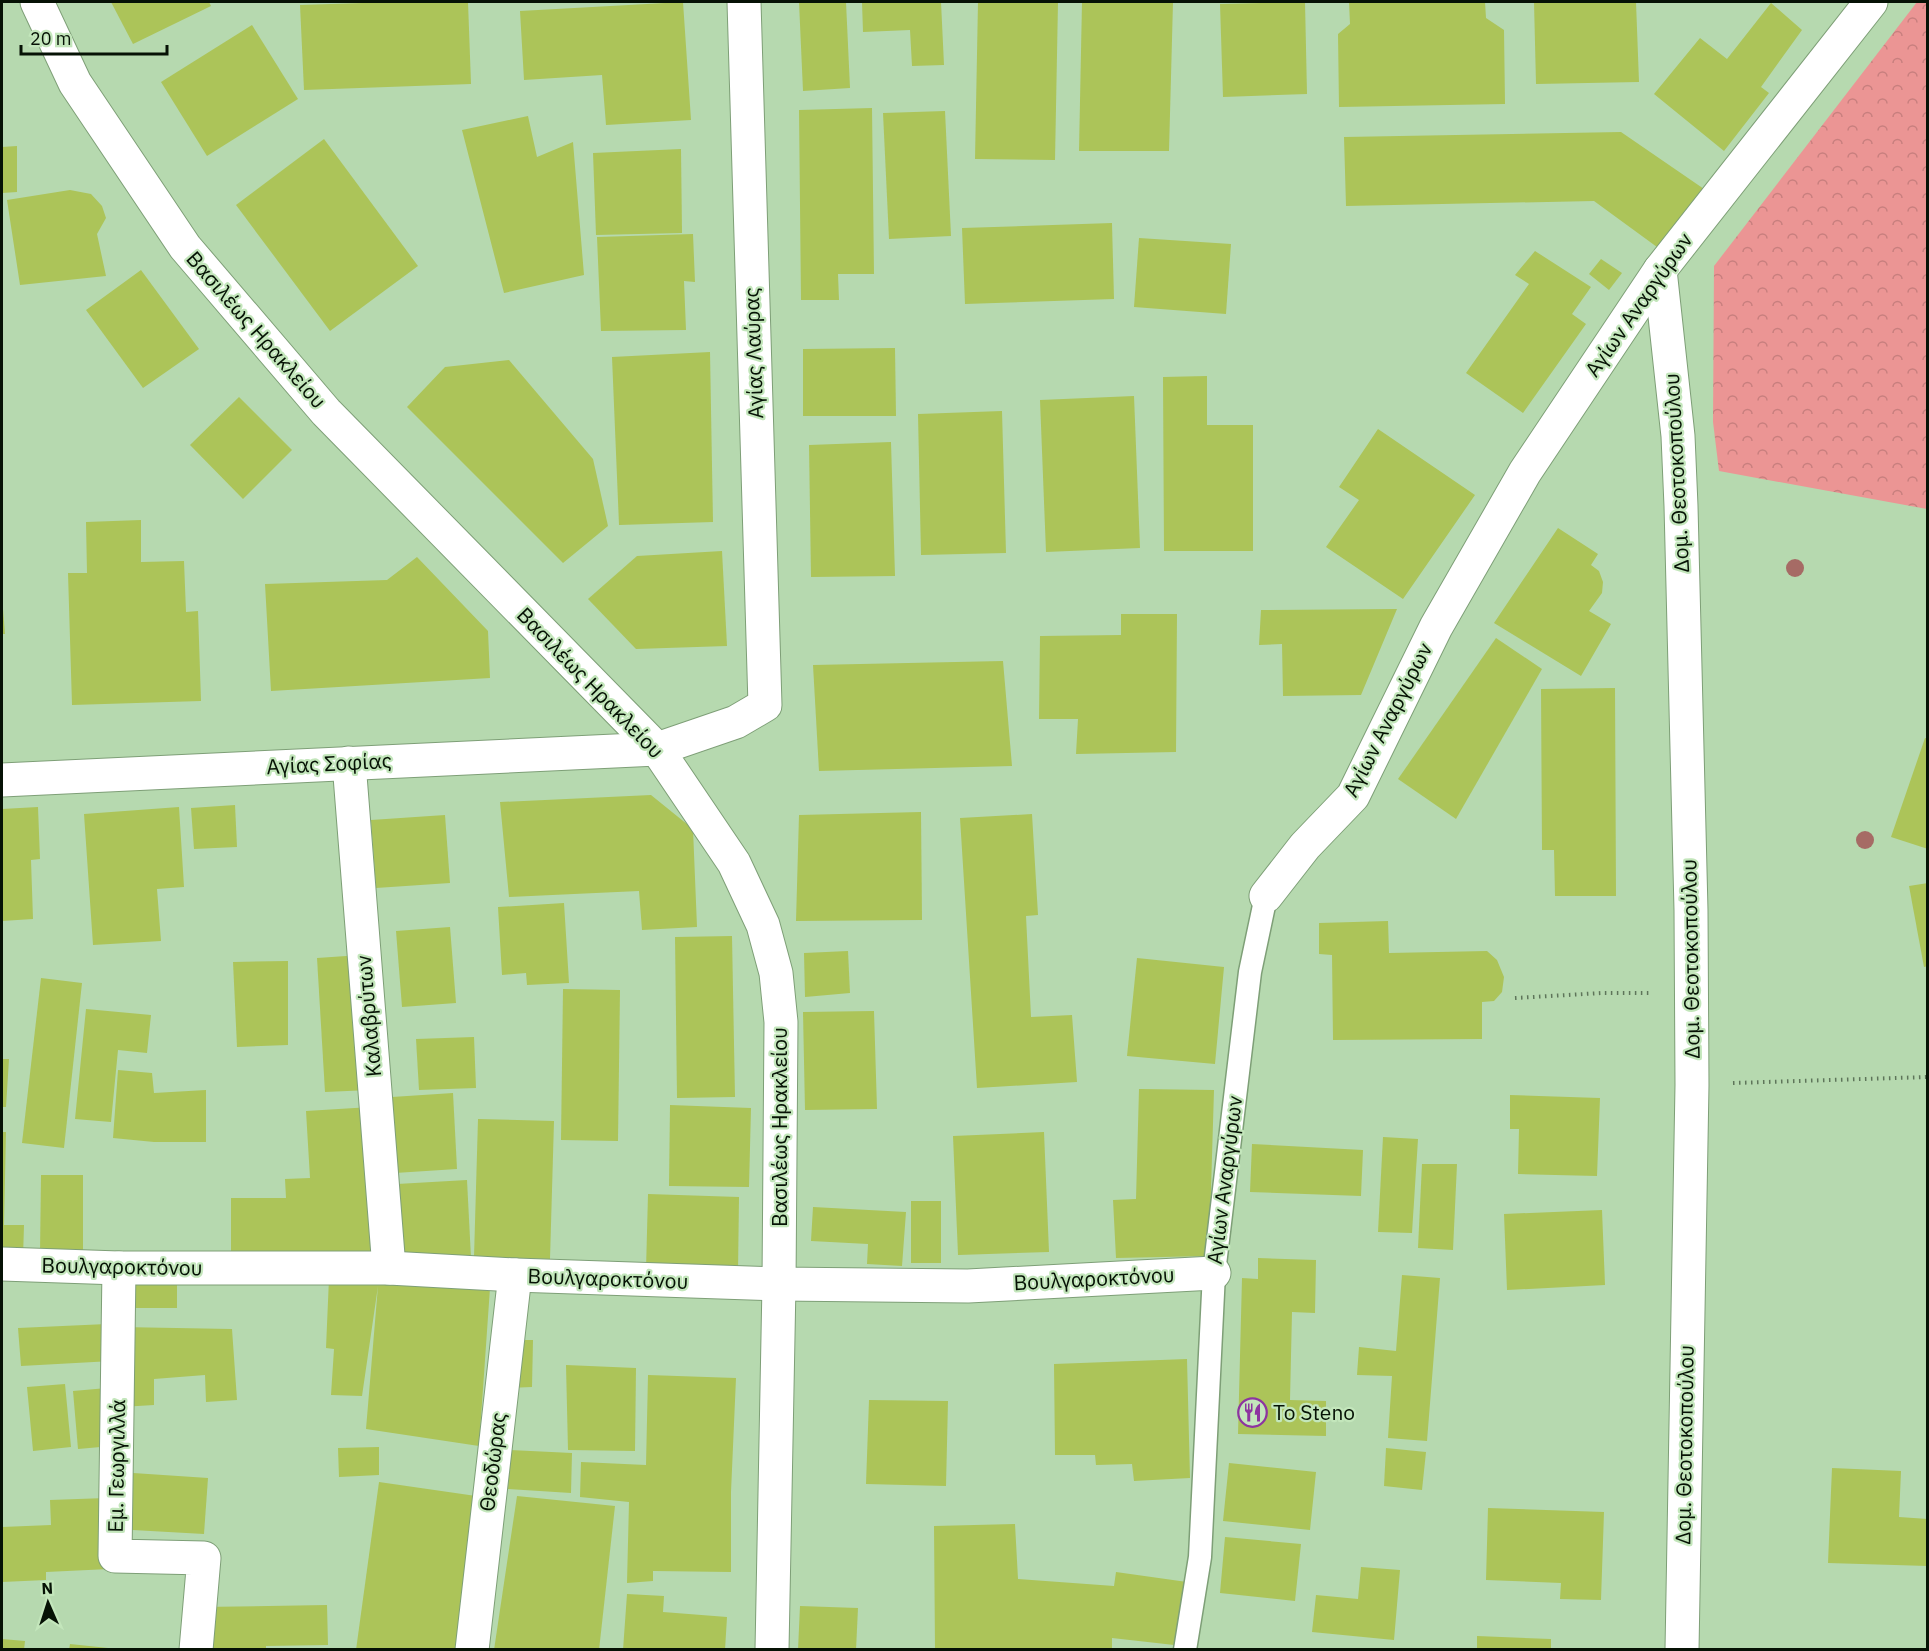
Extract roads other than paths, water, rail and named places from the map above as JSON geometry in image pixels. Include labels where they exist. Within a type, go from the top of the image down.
[{"type":"street","name":"Βασιλέως Ηρακλείου","points":[[38,2],[75,83],[185,247],[326,412],[657,749],[734,863],[763,925],[776,973],[781,1022],[772,1650]]},
{"type":"street","name":"Αγίας Λαύρας","points":[[744,2],[765,705]]},
{"type":"street","name":"Αγίων Αναργύρων","points":[[1266,896],[1305,846],[1353,796],[1436,627],[1525,472],[1871,2]]},
{"type":"street","name":"Δομ. Θεοτοκοπούλου","points":[[1662,284],[1678,436],[1692,910],[1692,1085],[1682,1650]]},
{"type":"street","name":"Αγίας Σοφίας","points":[[2,780],[657,749],[736,722],[765,705]]},
{"type":"street","name":"Καλαβρύτων","points":[[349,764],[389,1268]]},
{"type":"street","name":"Βουλγαροκτόνου","points":[[2,1264],[119,1268],[389,1268],[515,1275],[779,1284],[968,1286],[1214,1274]]},
{"type":"street","name":"Εμ. Γεωργιλλά","points":[[119,1268],[115,1556],[204,1558],[196,1650]]},
{"type":"street","name":"Θεοδώρας","points":[[472,1650],[515,1275]]},
{"type":"lane","name":"Αγίων Αναργύρων","points":[[1185,1650],[1200,1557],[1214,1274],[1250,972],[1266,896]]},
{"type":"place","name":"To Steno","points":[[1252,1413]]}]
